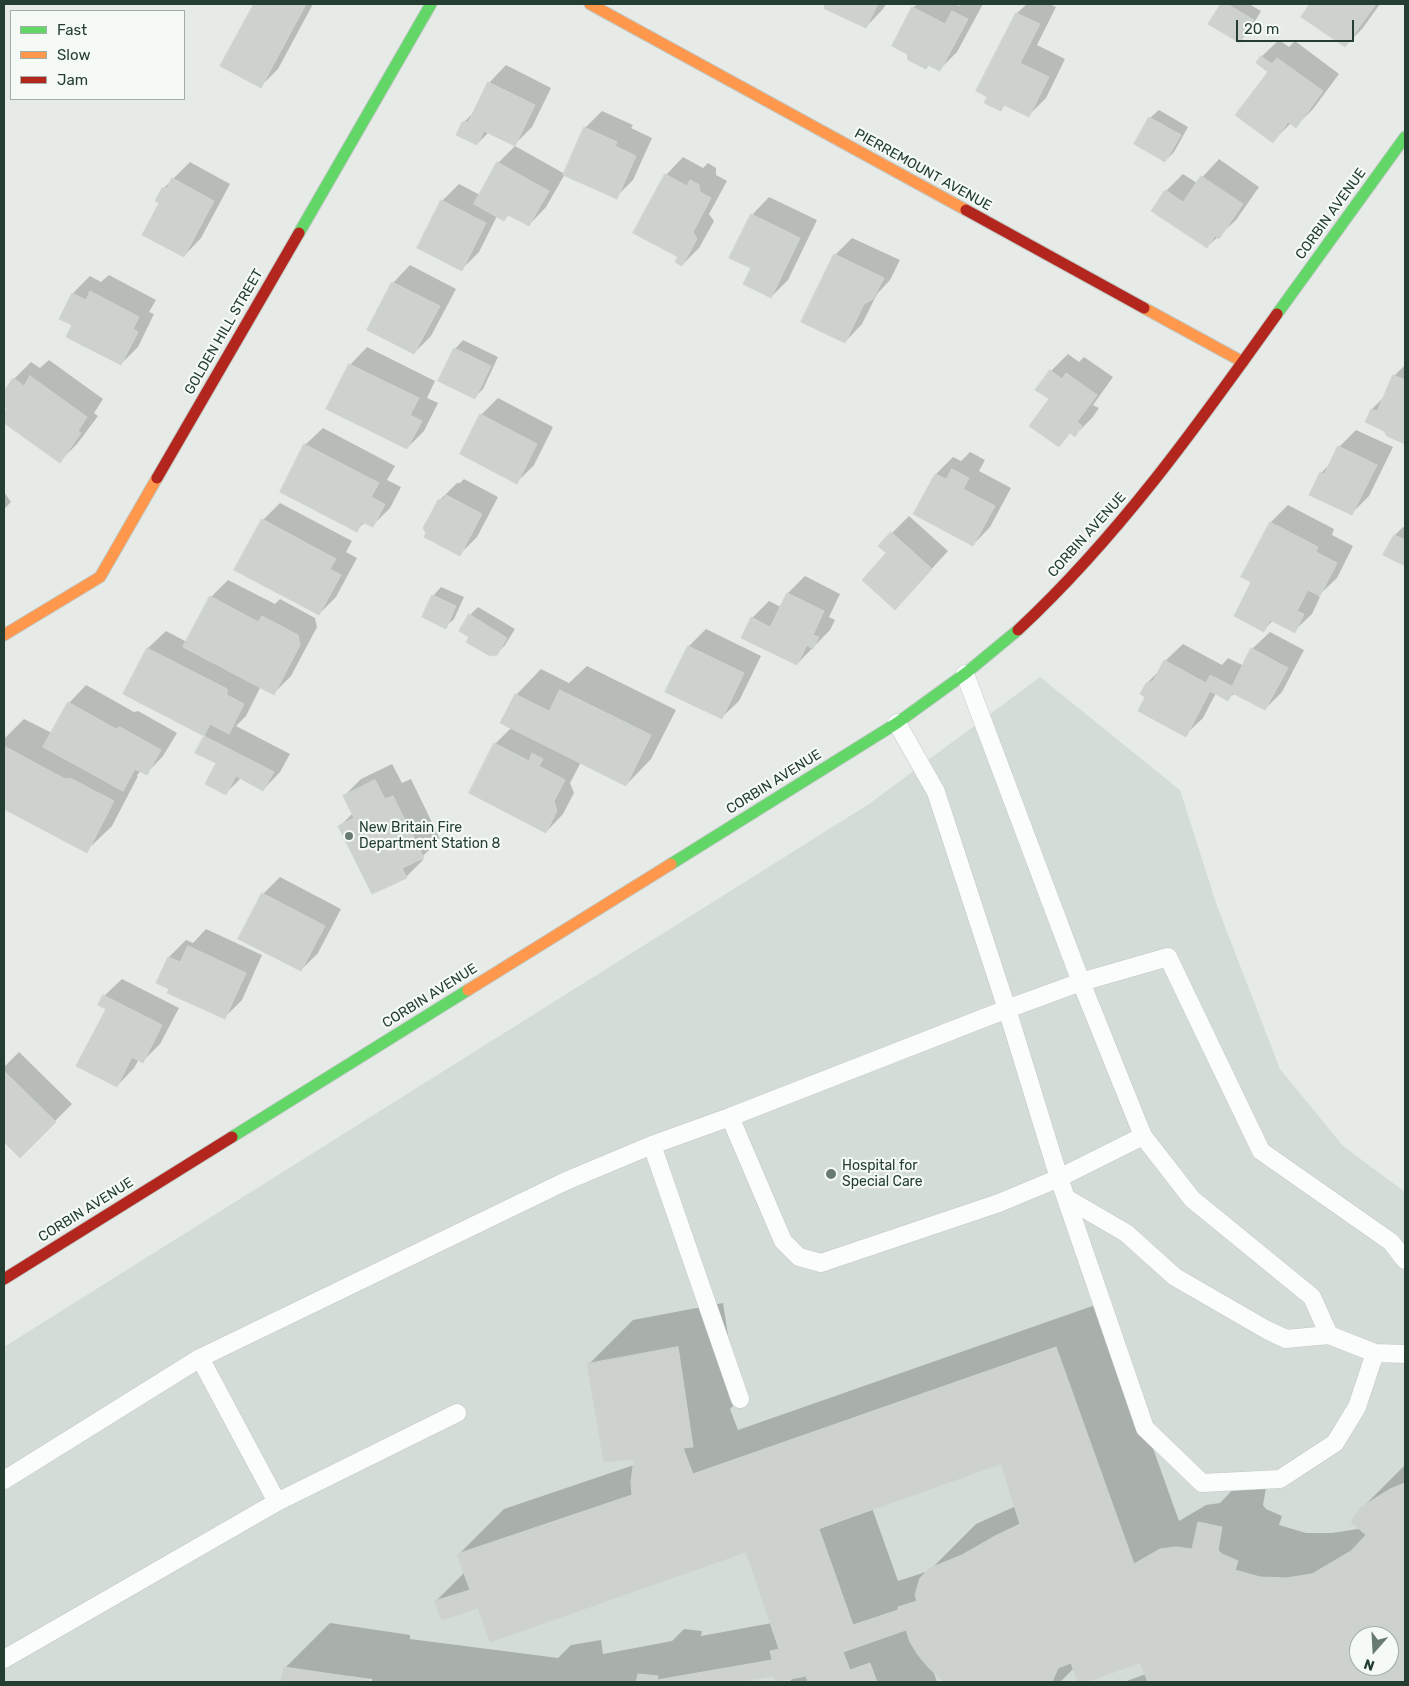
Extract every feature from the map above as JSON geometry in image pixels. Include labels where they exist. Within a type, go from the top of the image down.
[{"type":"main road","name":"GOLDEN HILL STREET","points":[[4,635],[100,577],[431,4]]},
{"type":"main road","name":"PIERREMOUNT AVENUE","points":[[590,4],[1243,362]]},
{"type":"main road","name":"CORBIN AVENUE","points":[[4,1279],[897,723],[965,674],[1029,620],[1085,562],[1174,456],[1405,137]]},
{"type":"lane","points":[[965,674],[1081,982],[1143,1136],[1192,1199],[1312,1297],[1329,1335]]},
{"type":"lane","points":[[897,723],[936,792],[1007,1009],[1058,1178],[1145,1428],[1202,1483],[1280,1479],[1335,1443],[1357,1407],[1375,1353]]},
{"type":"lane","points":[[4,1480],[200,1358],[566,1182],[652,1145],[730,1117],[1007,1009],[1081,982],[1168,957],[1261,1151],[1391,1242],[1405,1260]]},
{"type":"lane","points":[[730,1117],[783,1241],[799,1257],[821,1262],[999,1203],[1058,1178],[1143,1136]]},
{"type":"lane","points":[[652,1145],[740,1399]]},
{"type":"lane","points":[[1066,1198],[1126,1233],[1175,1276],[1267,1330],[1286,1339],[1329,1335],[1375,1353],[1405,1354]]},
{"type":"lane","points":[[200,1358],[277,1502]]},
{"type":"lane","points":[[4,1659],[277,1502],[458,1413]]},
{"type":"shaded area","name":"Hospital for Special Care","points":[[1040,677],[1180,790],[1217,906],[1280,1069],[1343,1146],[1405,1192],[1405,1682],[4,1682],[4,1347],[869,804]]},
{"type":"building","points":[[254,4],[306,4],[261,88],[220,66]]},
{"type":"building","points":[[825,4],[878,4],[866,28],[825,9]]},
{"type":"building","points":[[1221,4],[1227,4],[1254,20],[1240,43],[1208,24]]},
{"type":"building","points":[[1310,4],[1376,4],[1345,47],[1301,17]]},
{"type":"building","points":[[912,7],[945,24],[952,11],[968,19],[940,71],[928,65],[926,69],[908,60],[907,54],[892,46]]},
{"type":"building","points":[[1016,13],[1040,24],[1020,63],[1049,77],[1029,117],[1004,105],[1001,111],[984,103],[987,97],[976,91]]},
{"type":"building","points":[[1261,56],[1272,64],[1277,58],[1323,91],[1296,128],[1288,122],[1273,143],[1235,115],[1268,72],[1256,63]]},
{"type":"building","points":[[488,82],[535,105],[515,146],[484,131],[477,145],[456,135],[462,122],[468,122]]},
{"type":"building","points":[[1149,117],[1181,135],[1165,162],[1134,144]]},
{"type":"building","points":[[584,127],[617,142],[615,146],[636,156],[617,199],[563,175]]},
{"type":"building","points":[[497,162],[549,191],[529,226],[508,215],[504,221],[474,204]]},
{"type":"building","points":[[665,174],[687,186],[690,180],[699,185],[700,192],[711,198],[693,232],[697,239],[682,266],[675,262],[678,257],[633,233]]},
{"type":"building","points":[[1201,176],[1243,204],[1219,239],[1215,236],[1207,248],[1151,211],[1165,190],[1183,202]]},
{"type":"building","points":[[172,178],[214,201],[184,257],[142,235],[159,203],[155,201],[162,188],[167,188]]},
{"type":"building","points":[[441,200],[486,223],[462,271],[417,248]]},
{"type":"building","points":[[751,214],[800,238],[771,298],[743,284],[751,268],[729,258]]},
{"type":"building","points":[[834,254],[884,278],[873,299],[864,304],[845,343],[801,322]]},
{"type":"building","points":[[392,282],[440,306],[414,354],[367,330]]},
{"type":"building","points":[[90,291],[139,317],[133,329],[138,332],[121,365],[66,337],[72,325],[59,319],[72,293],[86,300]]},
{"type":"building","points":[[454,348],[491,366],[475,399],[438,381]]},
{"type":"building","points":[[349,364],[419,398],[410,415],[422,421],[407,449],[326,409]]},
{"type":"building","points":[[1050,370],[1062,379],[1066,373],[1097,395],[1077,422],[1082,426],[1075,437],[1070,433],[1059,447],[1029,426],[1049,399],[1035,390]]},
{"type":"building","points":[[1393,375],[1405,380],[1405,444],[1387,436],[1384,431],[1365,422],[1371,409],[1377,411]]},
{"type":"building","points":[[30,376],[87,417],[78,431],[81,433],[60,463],[4,423],[4,412],[7,408],[4,406],[4,391],[13,378],[24,386]]},
{"type":"building","points":[[480,414],[537,444],[517,484],[460,454]]},
{"type":"building","points":[[304,444],[379,483],[371,497],[385,504],[373,527],[362,522],[357,532],[280,492]]},
{"type":"building","points":[[1338,446],[1377,465],[1352,515],[1309,495],[1320,472],[1324,474]]},
{"type":"building","points":[[952,469],[969,478],[963,489],[995,506],[973,546],[913,514],[935,474],[946,479]]},
{"type":"building","points":[[446,495],[482,514],[460,556],[424,537],[426,533],[423,528],[438,500],[444,499]]},
{"type":"building","points":[[262,519],[336,559],[330,569],[341,575],[319,615],[234,570]]},
{"type":"building","points":[[1270,522],[1318,547],[1316,552],[1337,563],[1320,596],[1308,590],[1297,611],[1304,614],[1295,633],[1270,620],[1264,632],[1234,616],[1251,582],[1241,577]]},
{"type":"building","points":[[891,532],[932,569],[895,610],[862,580],[886,553],[878,546]]},
{"type":"building","points":[[1394,535],[1405,540],[1405,566],[1383,555]]},
{"type":"building","points":[[787,593],[824,611],[813,635],[819,637],[813,649],[807,645],[797,665],[741,638],[751,617],[770,627]]},
{"type":"building","points":[[432,595],[456,606],[446,629],[422,617]]},
{"type":"building","points":[[210,596],[258,622],[262,616],[298,635],[300,645],[274,695],[183,647]]},
{"type":"building","points":[[469,614],[507,638],[497,655],[490,656],[466,642],[469,637],[459,631]]},
{"type":"building","points":[[688,646],[744,673],[722,719],[665,692]]},
{"type":"building","points":[[147,648],[227,689],[227,695],[244,704],[229,734],[210,724],[204,736],[123,694]]},
{"type":"building","points":[[1251,648],[1288,668],[1265,710],[1232,693],[1228,701],[1210,691],[1186,737],[1138,711],[1145,697],[1140,694],[1146,683],[1153,681],[1164,660],[1206,683],[1210,675],[1232,686]]},
{"type":"building","points":[[560,690],[651,735],[626,786],[500,723],[515,694],[549,711]]},
{"type":"building","points":[[68,702],[116,729],[120,727],[161,750],[147,775],[135,769],[123,791],[43,747]]},
{"type":"building","points":[[204,736],[274,772],[263,791],[236,776],[226,795],[205,784],[216,763],[195,753]]},
{"type":"building","points":[[494,743],[529,761],[532,753],[543,759],[539,766],[565,780],[554,801],[557,811],[546,833],[469,793]]},
{"type":"building","points":[[4,746],[65,779],[70,778],[114,801],[87,853],[4,809]]},
{"type":"building","points":[[375,780],[385,799],[393,796],[424,858],[402,868],[407,878],[372,894],[338,826],[354,818],[343,796]]},
{"type":"building","points":[[262,893],[325,926],[301,971],[238,939]]},
{"type":"building","points":[[188,946],[246,973],[225,1019],[167,993],[169,989],[156,983],[168,957],[180,962]]},
{"type":"building","points":[[103,995],[162,1025],[143,1063],[132,1057],[117,1087],[76,1066],[106,1009],[98,1005]]},
{"type":"building","points":[[4,1071],[56,1122],[20,1158],[4,1142]]},
{"type":"building","points":[[678,1347],[693,1447],[683,1448],[693,1474],[1056,1347],[1134,1564],[1160,1549],[1176,1547],[1192,1549],[1198,1522],[1222,1527],[1218,1550],[1222,1554],[1238,1561],[1235,1570],[1260,1577],[1286,1578],[1312,1574],[1351,1551],[1366,1535],[1351,1522],[1360,1508],[1390,1489],[1405,1483],[1405,1682],[1148,1682],[1140,1663],[1086,1682],[1078,1682],[1071,1663],[1058,1668],[1052,1682],[944,1682],[918,1655],[910,1642],[906,1630],[843,1652],[850,1670],[870,1663],[877,1682],[808,1682],[806,1676],[775,1682],[774,1676],[740,1682],[636,1682],[638,1674],[658,1676],[657,1680],[772,1660],[770,1651],[779,1649],[746,1552],[490,1642],[478,1608],[442,1620],[434,1601],[470,1590],[457,1554],[632,1495],[631,1482],[634,1459],[604,1462],[587,1364]],"holes":[[[1001,1464],[1020,1524],[962,1555],[930,1568],[920,1578],[915,1595],[917,1601],[898,1607],[898,1610],[853,1625],[819,1529]]]},
{"type":"building","points":[[284,1667],[366,1679],[366,1682],[281,1682]]},
{"type":"traffic: fast","points":[[299,233],[431,4]]},
{"type":"traffic: fast","points":[[1277,314],[1405,137]]},
{"type":"traffic: fast","points":[[671,864],[897,723],[966,673],[1018,630]]},
{"type":"traffic: fast","points":[[232,1137],[468,990]]},
{"type":"traffic: slow","points":[[590,4],[966,210]]},
{"type":"traffic: slow","points":[[1144,308],[1243,362]]},
{"type":"traffic: slow","points":[[4,635],[100,577],[157,478]]},
{"type":"traffic: slow","points":[[468,990],[671,864]]},
{"type":"traffic: jam","points":[[966,210],[1144,308]]},
{"type":"traffic: jam","points":[[157,478],[299,233]]},
{"type":"traffic: jam","points":[[1018,630],[1090,557],[1155,479],[1277,314]]},
{"type":"traffic: jam","points":[[4,1279],[232,1137]]},
{"type":"place","name":"New Britain Fire Department Station 8","points":[[349,836]]},
{"type":"place","name":"Hospital for Special Care","points":[[831,1174]]}]
